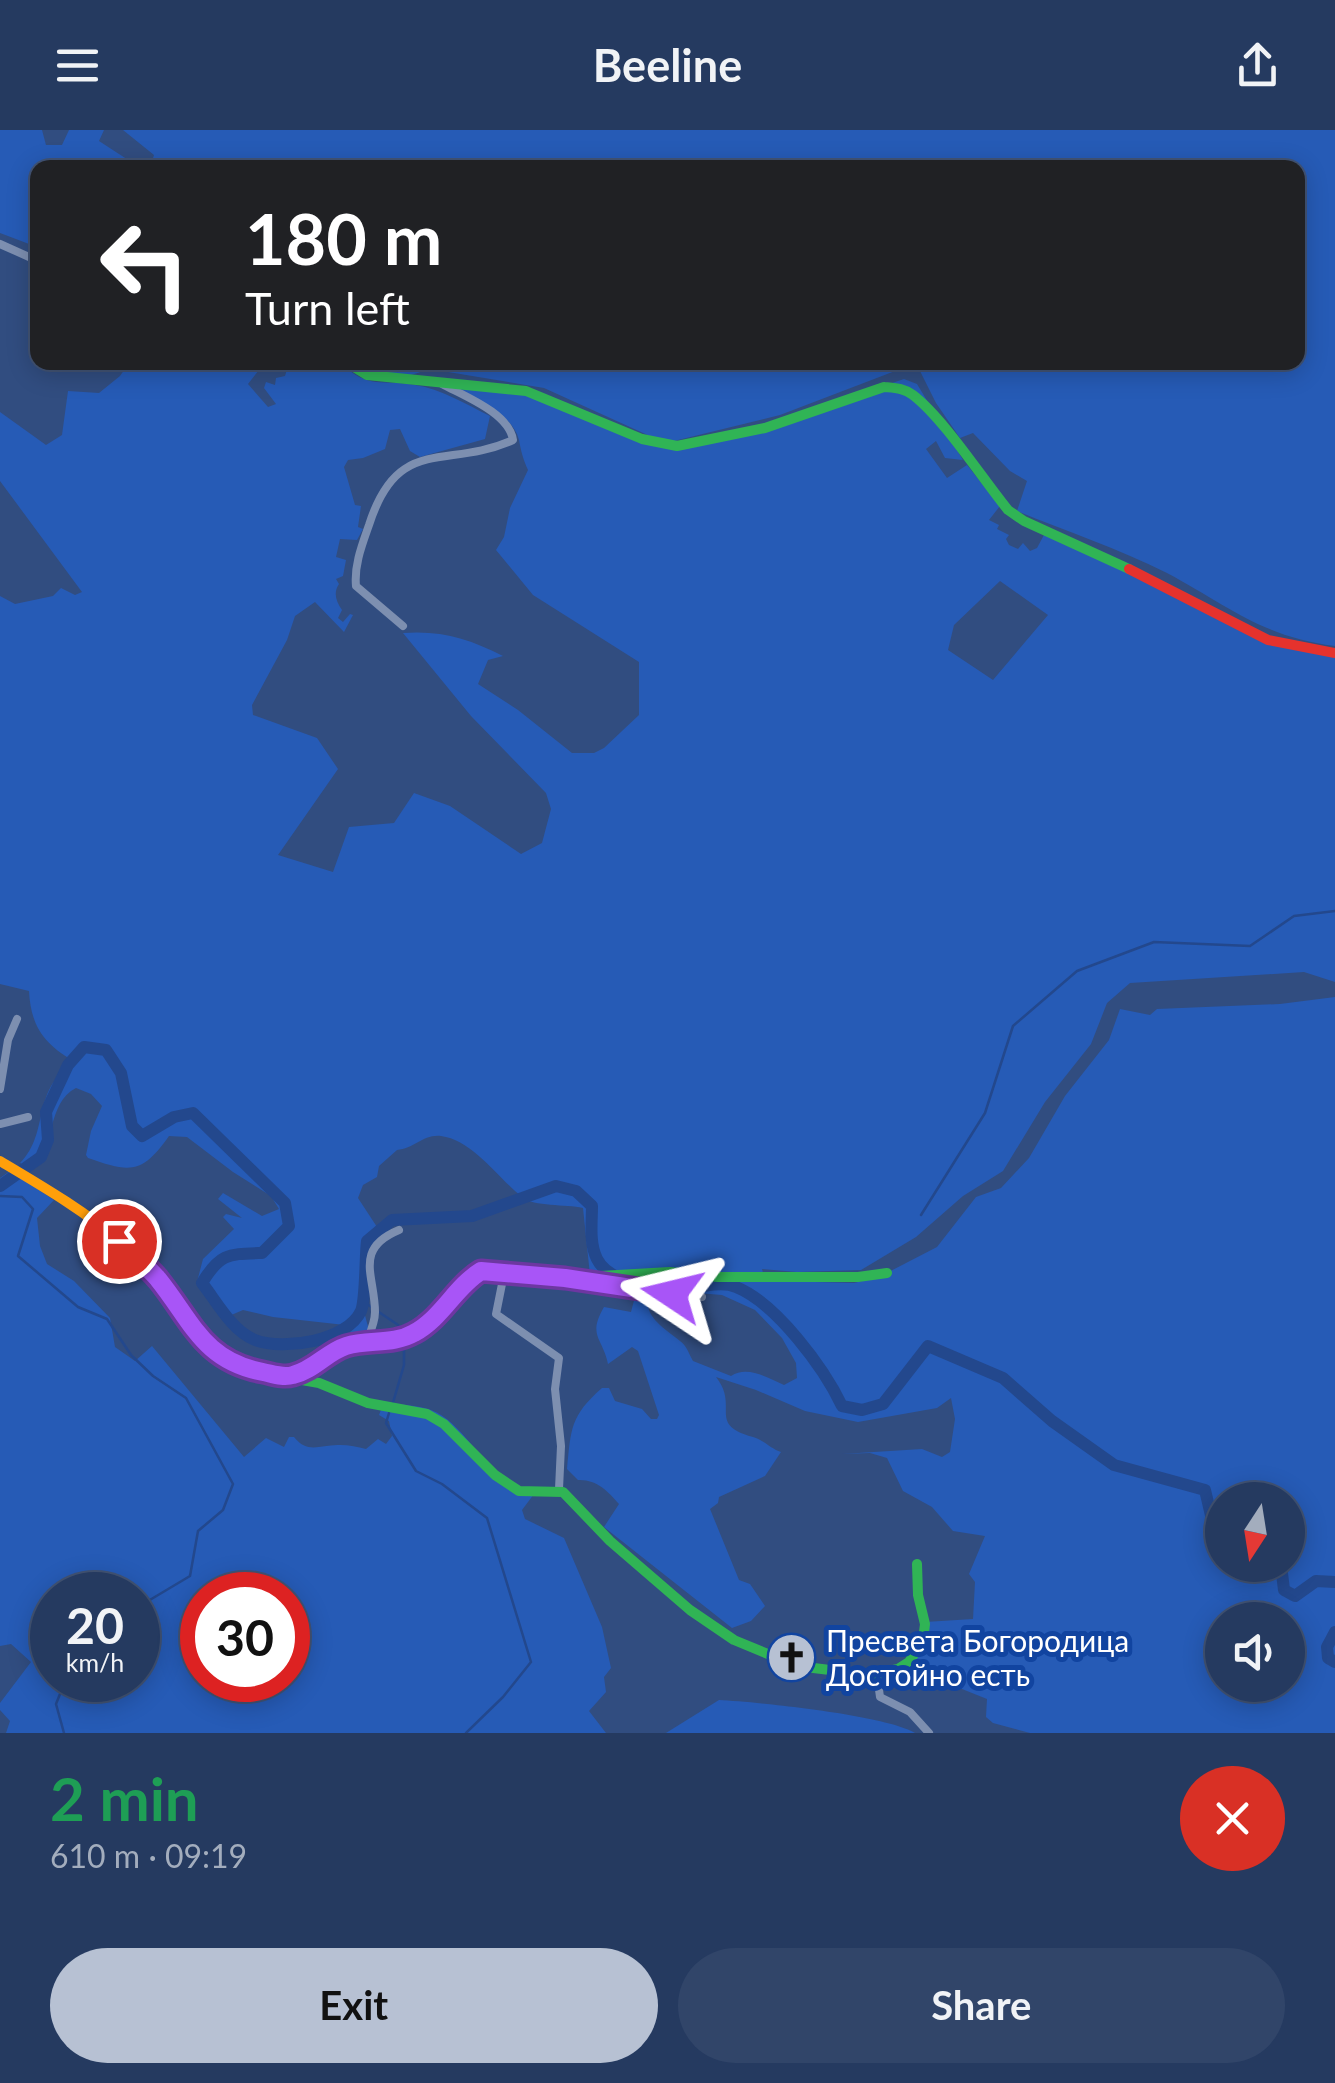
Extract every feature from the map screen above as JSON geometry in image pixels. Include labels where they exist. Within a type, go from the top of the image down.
[{"type":"street","points":[[0,244],[30,257]]},
{"type":"street","points":[[359,370],[367,375],[526,391],[642,440],[677,446],[765,428],[884,387],[900,388],[930,412],[1008,510],[1024,521],[1160,583],[1268,640],[1335,654]]},
{"type":"street","points":[[402,626],[356,586],[358,558],[382,489],[419,461],[513,440],[513,432],[502,419],[438,382]]},
{"type":"street","points":[[0,1090],[8,1040],[17,1019]]},
{"type":"street","points":[[0,1124],[28,1117]]},
{"type":"street","points":[[0,1161],[119,1241],[156,1277],[200,1338],[236,1366],[318,1383],[371,1404],[436,1417],[474,1457],[519,1491],[536,1494],[559,1490]]},
{"type":"street","points":[[366,1343],[375,1309],[369,1281],[371,1257],[379,1241],[399,1230]]},
{"type":"street","points":[[288,1377],[322,1362],[342,1347],[389,1342],[415,1333],[454,1300],[474,1276],[488,1270],[702,1297]]},
{"type":"street","points":[[565,1278],[670,1272],[718,1277],[858,1277],[887,1272]]},
{"type":"street","points":[[504,1274],[496,1314],[559,1358],[555,1388],[562,1446],[559,1490]]},
{"type":"street","points":[[318,1383],[322,1362]]},
{"type":"street","points":[[559,1490],[675,1599],[728,1634],[789,1664],[877,1676],[907,1665],[915,1657],[925,1624],[918,1595],[917,1564]]},
{"type":"street","points":[[877,1676],[880,1696],[910,1712],[929,1733]]},
{"type":"shaded area","points":[[0,130],[42,130],[46,145],[62,145],[69,130],[104,130],[99,141],[128,160],[30,160],[30,244],[0,233]]},
{"type":"shaded area","points":[[123,130],[1335,130],[1335,646],[1266,628],[1149,564],[1017,511],[1027,481],[1010,471],[973,433],[960,438],[920,370],[1305,370],[1305,160],[152,160],[154,155]]},
{"type":"shaded area","points":[[124,370],[259,370],[248,384],[268,407],[276,404],[264,388],[266,382],[275,385],[276,378],[285,376],[287,370],[350,370],[376,382],[425,387],[490,416],[485,439],[420,457],[410,451],[400,429],[390,430],[385,449],[348,460],[344,467],[355,505],[361,506],[358,527],[363,529],[357,540],[340,539],[336,557],[346,560],[343,576],[336,579],[336,594],[342,610],[338,618],[343,622],[353,615],[344,632],[315,602],[295,616],[287,640],[252,705],[253,715],[317,738],[338,769],[278,855],[333,872],[349,827],[394,823],[414,793],[450,806],[521,854],[542,843],[551,809],[546,793],[471,716],[403,633],[455,637],[503,656],[488,660],[478,684],[572,753],[594,753],[604,748],[639,715],[639,662],[533,595],[496,550],[528,470],[514,429],[487,406],[442,388],[512,389],[657,447],[723,440],[904,379],[917,384],[963,460],[945,458],[936,441],[926,449],[947,478],[967,465],[1000,506],[989,520],[1009,535],[1009,545],[1018,549],[1023,543],[1030,551],[1037,548],[1044,535],[1054,536],[1275,643],[1335,657],[1335,982],[1304,972],[1130,983],[1107,1003],[1091,1044],[1045,1102],[1003,1171],[963,1196],[916,1237],[861,1270],[762,1269],[763,1273],[815,1282],[854,1283],[879,1277],[937,1247],[976,1197],[1001,1188],[1029,1158],[1065,1096],[1109,1040],[1120,1009],[1150,1015],[1157,1009],[1280,1004],[1335,997],[1335,1733],[1030,1733],[993,1723],[986,1717],[987,1699],[912,1669],[910,1664],[925,1622],[973,1619],[975,1582],[969,1574],[985,1536],[953,1531],[932,1507],[903,1491],[887,1458],[870,1453],[842,1454],[922,1449],[942,1457],[950,1452],[955,1419],[951,1398],[937,1408],[858,1422],[805,1411],[716,1377],[723,1388],[731,1426],[781,1452],[765,1476],[719,1497],[710,1509],[739,1580],[750,1584],[765,1606],[751,1621],[732,1628],[604,1527],[619,1504],[601,1487],[578,1480],[567,1469],[574,1424],[602,1388],[609,1388],[615,1401],[642,1409],[651,1419],[659,1415],[638,1351],[632,1347],[608,1364],[596,1331],[604,1307],[631,1312],[637,1289],[647,1288],[641,1282],[590,1275],[583,1208],[527,1200],[474,1152],[453,1139],[435,1136],[397,1150],[379,1166],[377,1177],[363,1185],[358,1198],[377,1227],[366,1242],[363,1308],[370,1334],[349,1332],[345,1325],[243,1310],[229,1316],[221,1314],[197,1282],[203,1259],[234,1229],[223,1217],[226,1214],[242,1218],[218,1199],[223,1193],[262,1216],[279,1209],[271,1196],[187,1137],[169,1136],[151,1158],[134,1167],[88,1158],[91,1131],[102,1106],[91,1094],[76,1088],[60,1104],[39,1160],[32,1169],[20,1163],[35,1138],[46,1096],[62,1072],[77,1063],[42,1034],[33,1015],[29,991],[0,984],[0,596],[15,604],[53,596],[61,588],[75,595],[82,592],[0,481],[0,412],[46,445],[62,435],[68,391],[99,393]],"holes":[[[1000,581],[1048,615],[993,680],[948,650],[954,625]],[[648,1289],[722,1295],[755,1310],[782,1338],[796,1363],[797,1378],[784,1385],[751,1372],[731,1376],[693,1361],[682,1343],[655,1320],[647,1299]]]},
{"type":"shaded area","points":[[365,370],[427,370],[408,376]]},
{"type":"shaded area","points":[[436,370],[898,370],[780,415],[674,441],[652,437],[544,388]]},
{"type":"shaded area","points":[[10,1171],[54,1200],[37,1218],[40,1246],[47,1264],[74,1281],[110,1318],[115,1347],[135,1361],[152,1346],[244,1457],[266,1438],[284,1447],[289,1437],[310,1447],[343,1445],[366,1449],[378,1439],[386,1444],[392,1436],[389,1421],[379,1415],[384,1402],[426,1408],[445,1418],[503,1479],[534,1494],[522,1510],[525,1519],[564,1538],[602,1627],[611,1668],[604,1677],[606,1692],[589,1711],[606,1733],[6,1733],[10,1721],[0,1710],[0,1703],[30,1663],[30,1702],[160,1702],[160,1572],[30,1572],[30,1661],[11,1644],[0,1646],[0,1178]]},
{"type":"shaded area","points":[[719,1700],[850,1715],[915,1733],[666,1733]]},
{"type":"waterway","points":[[921,1215],[985,1113],[1013,1026],[1077,971],[1154,942],[1250,946],[1294,916],[1335,911]]},
{"type":"waterway","points":[[0,1186],[41,1157],[48,1140],[46,1112],[68,1065],[84,1047],[106,1050],[121,1073],[132,1126],[142,1136],[174,1117],[193,1113],[285,1203],[289,1226],[262,1253],[226,1257],[202,1283],[232,1323],[255,1340],[282,1344],[314,1341],[343,1330],[354,1321],[363,1305],[367,1241],[392,1220],[472,1216],[556,1186],[576,1191],[592,1206],[593,1246],[604,1268],[639,1284],[725,1284],[751,1295],[797,1338],[842,1406],[862,1410],[883,1404],[928,1346],[1003,1378],[1052,1421],[1114,1465],[1205,1490]]},
{"type":"waterway","points":[[0,1196],[22,1197],[33,1209],[18,1256],[78,1307],[107,1319],[131,1355],[186,1398],[233,1484],[223,1510],[198,1531],[190,1576],[160,1594]]},
{"type":"waterway","points":[[361,1300],[404,1329],[404,1333]]},
{"type":"waterway","points":[[392,1406],[404,1365],[404,1341]]},
{"type":"waterway","points":[[389,1413],[386,1423],[416,1471],[442,1484],[487,1518],[531,1662],[466,1733]]},
{"type":"waterway","points":[[1283,1582],[1284,1590],[1295,1596],[1316,1581],[1335,1582]]},
{"type":"waterway","points":[[1335,1632],[1327,1647],[1328,1658],[1335,1662]]},
{"type":"waterway","points":[[57,1702],[64,1733]]},
{"type":"traffic: fast","points":[[359,370],[367,375],[526,391],[642,439],[677,446],[765,428],[884,387],[903,390],[937,419],[1008,510],[1129,569]]},
{"type":"traffic: fast","points":[[289,1377],[322,1362],[342,1347],[389,1342],[415,1333],[481,1271],[565,1278],[670,1272],[718,1277],[858,1277],[887,1273]]},
{"type":"traffic: fast","points":[[268,1374],[319,1383],[368,1403],[427,1414],[444,1424],[495,1475],[519,1491],[563,1492],[610,1541],[690,1610],[734,1640],[797,1666],[871,1675],[898,1669],[909,1662],[923,1640],[925,1624],[918,1595],[917,1564]]},
{"type":"traffic: slow","points":[[0,1161],[122,1243],[221,1355],[242,1367],[268,1374]]},
{"type":"traffic: jam","points":[[1129,569],[1268,640],[1335,653]]},
{"type":"place","name":"Пресвета Богородица Достойно есть","points":[[791,1657]]},
{"type":"route","points":[[119,1241],[156,1277],[187,1322],[216,1354],[248,1370],[288,1377],[322,1362],[342,1347],[389,1342],[415,1333],[481,1271],[615,1284],[672,1294]]}]
